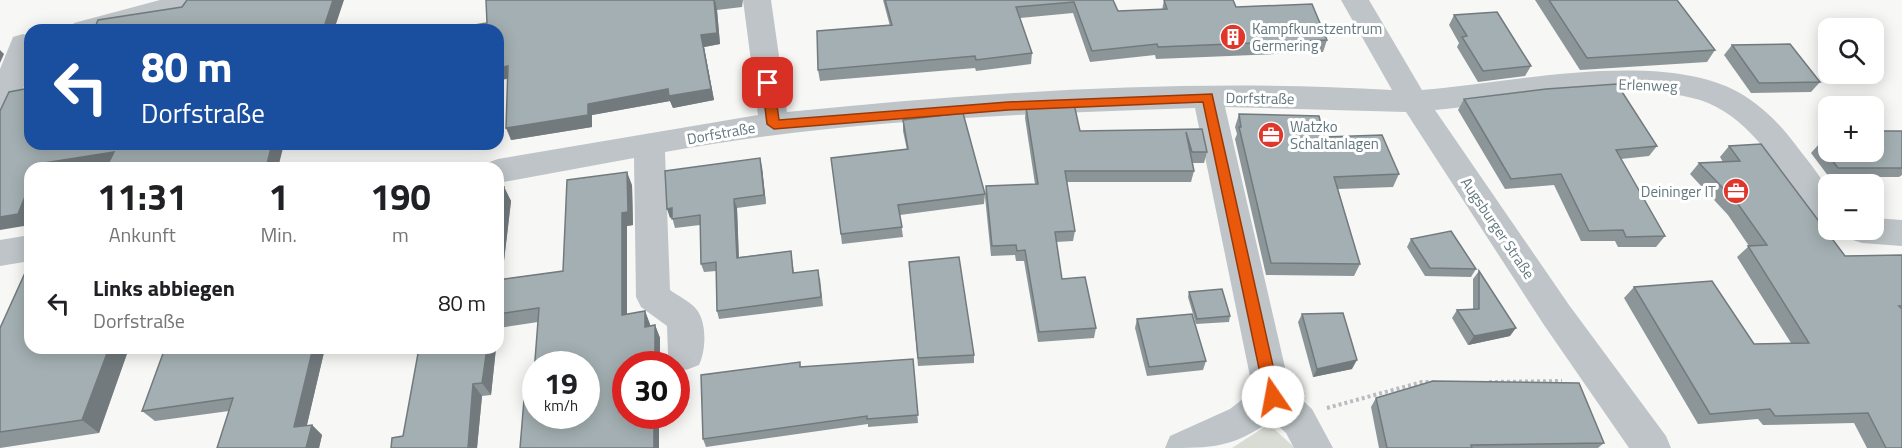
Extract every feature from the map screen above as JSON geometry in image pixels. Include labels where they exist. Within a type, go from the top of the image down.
[{"type":"street","points":[[106,24],[193,0]]},
{"type":"street","points":[[760,0],[774,124]]},
{"type":"street","name":"Augsburger Straße","points":[[1355,0],[1414,101],[1599,380],[1652,448]]},
{"type":"street","points":[[0,111],[18,46]]},
{"type":"street","name":"Erlenweg","points":[[1414,101],[1594,84],[1680,86],[1706,92],[1728,100],[1761,123],[1818,202]]},
{"type":"street","points":[[1184,448],[1243,421],[1295,422],[1208,97]]},
{"type":"street","name":"Dorfstraße","points":[[504,170],[774,124],[1008,106],[1208,97],[1414,101]]},
{"type":"street","points":[[649,145],[653,297],[684,319],[686,351]]},
{"type":"street","points":[[1884,232],[1902,233]]},
{"type":"street","points":[[0,253],[24,249]]},
{"type":"path","points":[[1482,382],[1599,380]]},
{"type":"path","points":[[1295,422],[1315,411],[1422,382],[1434,382]]},
{"type":"shaded area","points":[[1269,424],[1295,448],[1232,448]]},
{"type":"building","points":[[187,0],[333,0],[325,24],[96,24],[98,20],[182,7]]},
{"type":"building","points":[[486,0],[714,0],[717,33],[701,35],[711,89],[669,96],[668,89],[588,104],[588,115],[506,128],[508,66],[504,67],[504,24],[481,24],[487,23]]},
{"type":"building","points":[[885,0],[1113,0],[1118,11],[1167,9],[1164,0],[1233,0],[1236,7],[1312,4],[1327,40],[1158,47],[1157,44],[1092,51],[1074,2],[1016,7],[1032,53],[976,60],[975,56],[818,70],[817,31],[892,25]]},
{"type":"building","points":[[1549,0],[1677,0],[1715,50],[1587,58]]},
{"type":"building","points":[[1497,12],[1531,66],[1483,71],[1462,37],[1467,36],[1454,15]]},
{"type":"building","points":[[1790,44],[1818,82],[1759,83],[1732,45]]},
{"type":"building","points":[[1617,84],[1657,146],[1616,150],[1665,236],[1626,237],[1623,230],[1589,231],[1561,174],[1511,179],[1464,99],[1546,89]]},
{"type":"building","points":[[24,89],[24,150],[270,150],[268,162],[109,162],[114,152],[51,162],[24,162],[24,199],[18,214],[0,217],[0,111],[9,92]]},
{"type":"building","points":[[1074,104],[1080,131],[1202,129],[1207,152],[1192,152],[1186,132],[1194,171],[1065,171],[1075,231],[1055,232],[1062,279],[1085,277],[1096,328],[1039,332],[1025,250],[1017,251],[1016,245],[992,246],[986,186],[1038,184],[1026,107]]},
{"type":"building","points":[[963,113],[985,194],[898,205],[902,227],[841,234],[831,158],[908,149],[903,120]]},
{"type":"building","points":[[1239,114],[1319,116],[1324,137],[1382,135],[1399,174],[1334,177],[1360,264],[1271,263],[1239,127],[1241,127]]},
{"type":"building","points":[[1884,131],[1902,131],[1902,168],[1838,168],[1833,162],[1884,162]]},
{"type":"building","points":[[1761,144],[1818,220],[1818,240],[1833,240],[1845,256],[1902,255],[1902,306],[1899,306],[1902,309],[1902,448],[1886,448],[1868,413],[1775,416],[1770,409],[1710,414],[1634,287],[1712,281],[1754,344],[1809,343],[1748,246],[1767,245],[1738,204],[1699,163],[1740,161],[1729,146]]},
{"type":"building","points":[[760,158],[764,195],[734,199],[737,258],[791,251],[793,273],[818,270],[821,297],[717,311],[716,262],[701,264],[700,215],[672,219],[672,208],[667,209],[665,171]]},
{"type":"building","points":[[627,172],[628,212],[622,213],[622,315],[645,311],[645,327],[655,325],[655,351],[612,351],[612,429],[654,429],[654,448],[520,448],[522,424],[522,429],[600,429],[600,351],[536,351],[539,308],[504,313],[504,279],[563,271],[567,180]]},
{"type":"building","points":[[1451,231],[1476,269],[1430,268],[1411,239]]},
{"type":"building","points":[[959,257],[974,355],[918,358],[909,262]]},
{"type":"building","points":[[1479,271],[1516,328],[1474,336],[1457,310],[1479,309]]},
{"type":"building","points":[[24,275],[24,354],[107,354],[82,420],[0,432],[0,328]]},
{"type":"building","points":[[1222,289],[1230,316],[1197,319],[1189,292]]},
{"type":"building","points":[[1343,313],[1357,360],[1317,369],[1302,314]]},
{"type":"building","points":[[1192,314],[1206,361],[1149,367],[1137,319]]},
{"type":"building","points":[[163,354],[312,354],[294,427],[312,425],[306,448],[217,448],[233,398],[142,411]]},
{"type":"building","points":[[418,354],[486,354],[482,383],[473,384],[468,448],[391,448],[392,438],[403,436]]},
{"type":"building","points":[[913,359],[918,415],[867,419],[867,416],[703,439],[701,375],[800,362],[800,367]]},
{"type":"building","points":[[1433,381],[1579,383],[1604,443],[1471,445],[1472,448],[1387,448],[1376,398]]},
{"type":"place","name":"Kampfkunstzentrum Germering","points":[[1233,37]]},
{"type":"place","name":"Watzko Schaltanlagen","points":[[1271,135]]},
{"type":"place","name":"Deininger IT","points":[[1736,191]]},
{"type":"route","points":[[768,83],[774,124],[1008,106],[1208,97],[1273,397]]}]
